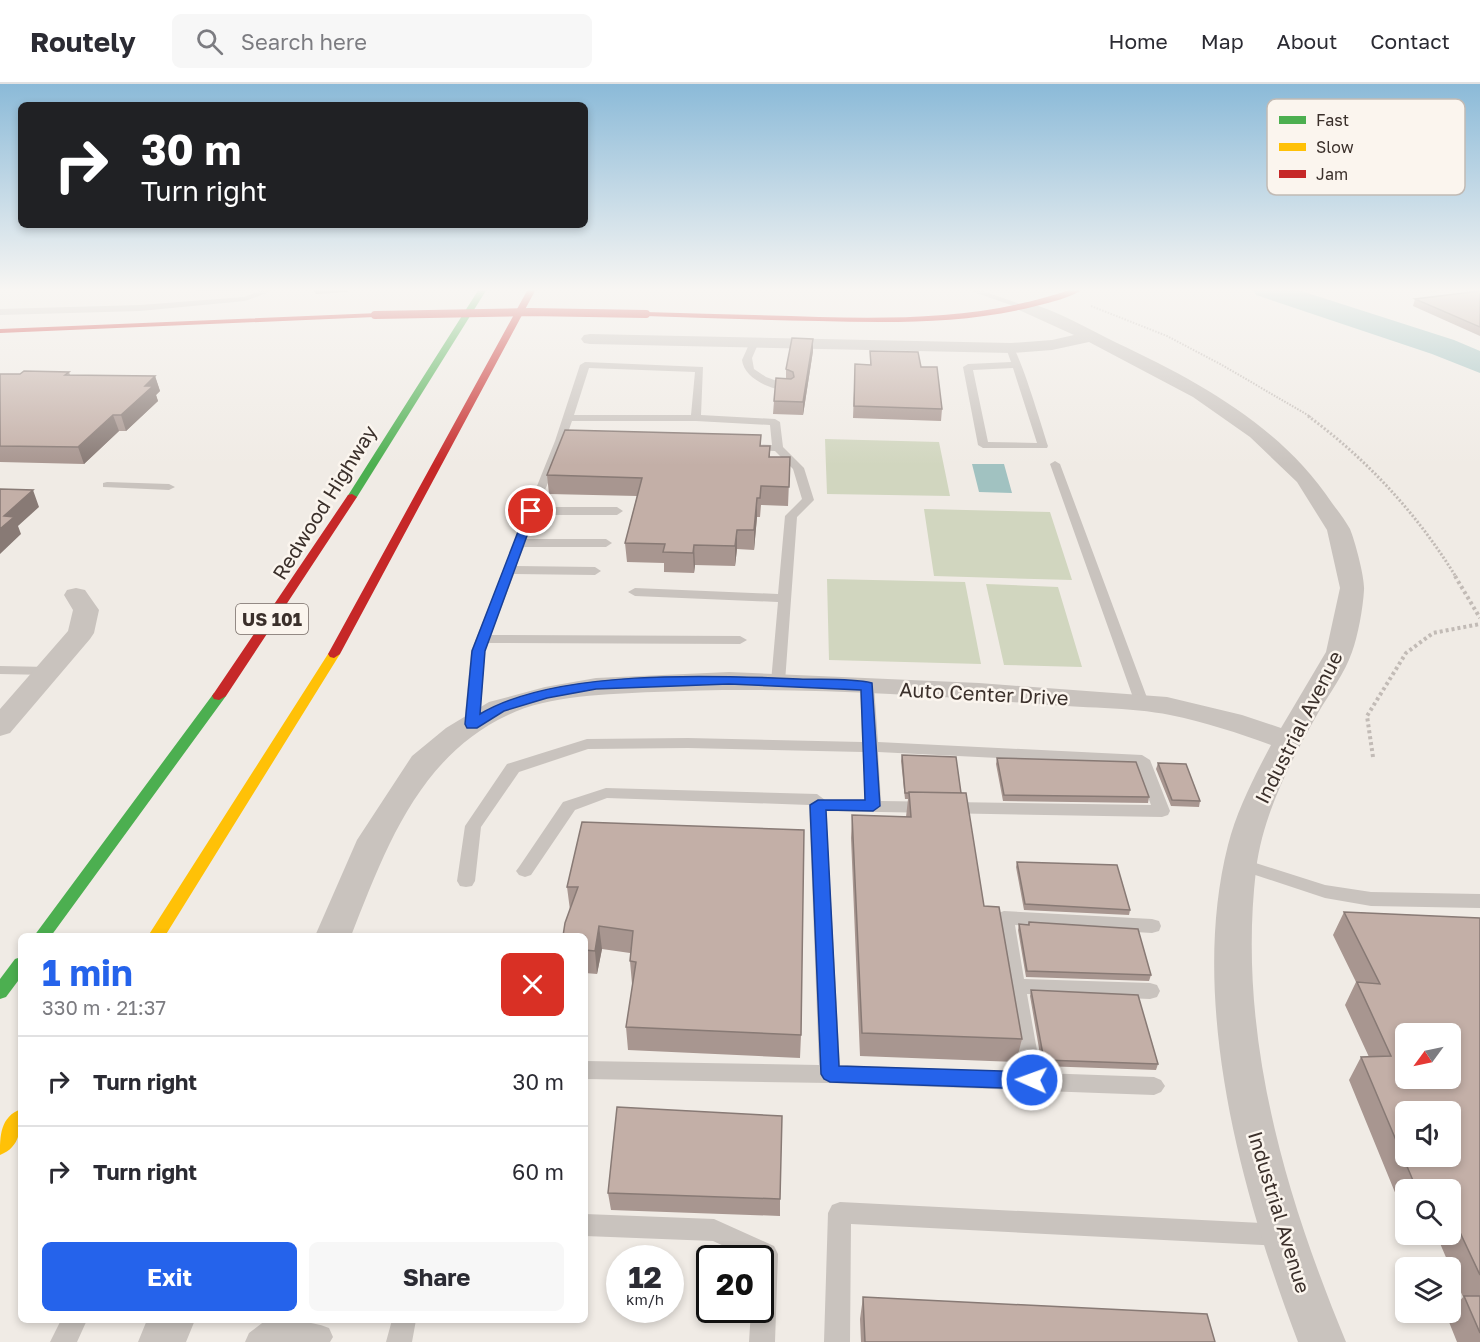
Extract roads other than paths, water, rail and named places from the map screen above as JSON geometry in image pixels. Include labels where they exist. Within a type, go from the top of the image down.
[{"type":"main road","name":"Redwood Highway","points":[[44,933],[237,672],[448,348]]},
{"type":"main road","points":[[158,933],[345,636],[500,348]]},
{"type":"main road","points":[[0,993],[18,968]]},
{"type":"main road","points":[[0,1146],[18,1122]]},
{"type":"street","points":[[998,348],[1015,348]]},
{"type":"street","name":"Industrial Avenue","points":[[1112,348],[1178,381],[1217,404],[1284,457],[1312,486],[1333,516],[1346,544],[1353,574],[1353,600],[1338,654],[1271,771],[1253,814],[1240,864],[1234,919],[1232,981],[1240,1052],[1256,1136],[1282,1235],[1322,1342]]},
{"type":"street","points":[[0,727],[81,633],[86,610],[76,596]]},
{"type":"street","name":"Auto Center Drive","points":[[334,933],[374,840],[423,763],[456,734],[499,708],[545,695],[596,686],[729,680],[980,691],[1142,703],[1197,711],[1289,741]]},
{"type":"street","points":[[162,1342],[170,1323]]},
{"type":"lane","points":[[752,348],[747,364],[752,372],[764,380],[788,388]]},
{"type":"lane","points":[[1011,348],[1017,365],[1043,446],[983,446],[968,367],[1017,365]]},
{"type":"lane","points":[[472,724],[478,651],[560,441],[585,365],[700,369],[696,418]]},
{"type":"lane","points":[[568,418],[696,418],[775,422],[778,448],[798,468],[808,500],[791,516],[778,682]]},
{"type":"lane","points":[[560,441],[594,442]]},
{"type":"lane","points":[[732,446],[778,448]]},
{"type":"lane","points":[[1055,464],[1142,703]]},
{"type":"lane","points":[[107,485],[169,487]]},
{"type":"lane","points":[[531,511],[616,511]]},
{"type":"lane","points":[[519,543],[606,543]]},
{"type":"lane","points":[[509,570],[595,571]]},
{"type":"lane","points":[[635,592],[785,598]]},
{"type":"lane","points":[[483,639],[740,640]]},
{"type":"lane","points":[[0,670],[48,671]]},
{"type":"lane","points":[[867,686],[873,806]]},
{"type":"lane","points":[[466,881],[473,826],[513,768],[587,744],[688,743],[870,747],[1142,760],[1162,811],[818,805]]},
{"type":"lane","points":[[525,871],[569,806],[606,793],[817,800],[830,1074]]},
{"type":"lane","points":[[1240,864],[1325,891],[1360,897],[1480,901]]},
{"type":"lane","points":[[1032,1080],[1004,918],[1152,926]]},
{"type":"lane","points":[[1016,986],[1150,991]]},
{"type":"lane","points":[[588,1070],[830,1074],[1154,1086]]},
{"type":"lane","points":[[837,1342],[840,1213],[1282,1235]]},
{"type":"lane","points":[[588,1225],[714,1230],[766,1254],[762,1342]]},
{"type":"lane","points":[[63,1342],[73,1323]]},
{"type":"lane","points":[[399,1342],[403,1323]]},
{"type":"lane","points":[[258,1342],[272,1330],[320,1337]]},
{"type":"water","points":[[1431,348],[1441,348],[1480,361],[1480,366]]},
{"type":"water","points":[[972,464],[1004,464],[1012,493],[979,492]]},
{"type":"waterway","points":[[1445,348],[1480,363]]}]
